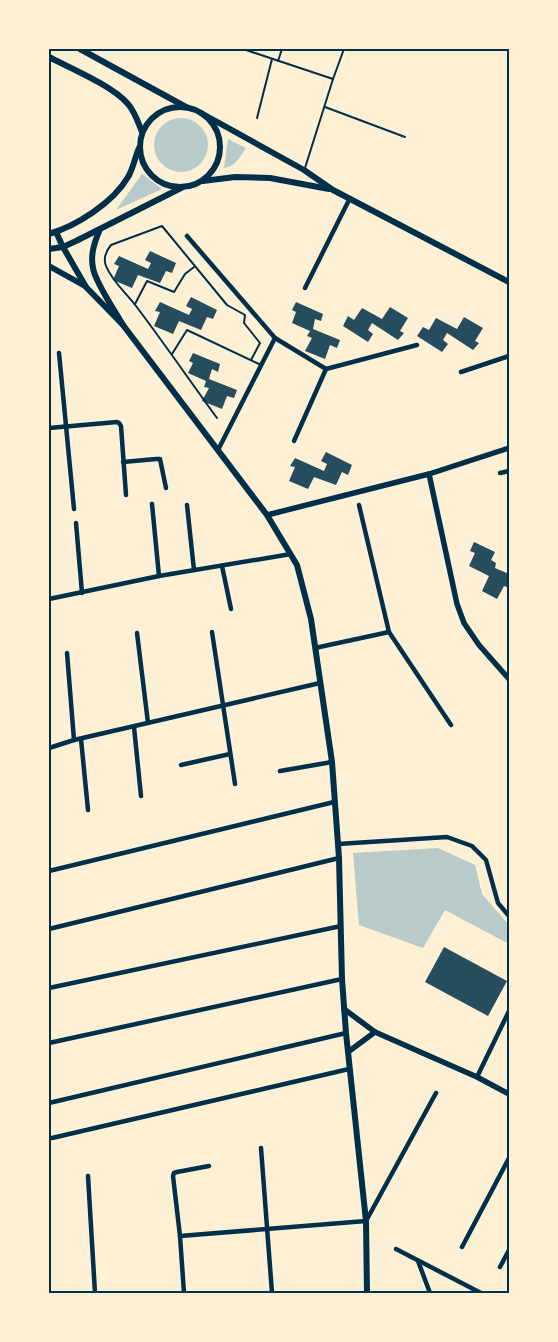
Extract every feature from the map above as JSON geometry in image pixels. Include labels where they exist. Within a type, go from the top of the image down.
[{"type":"main road","points":[[80,49],[187,107],[202,113],[304,170],[333,190],[509,282]]},
{"type":"main road","points":[[49,57],[120,96],[133,111],[142,132]]},
{"type":"main road","points":[[184,187],[165,184],[155,178],[147,170],[141,159],[140,147],[142,132],[150,120],[160,111],[174,107],[187,107]]},
{"type":"main road","points":[[201,181],[211,172],[218,160],[220,147],[218,134],[211,122],[202,113]]},
{"type":"main road","points":[[49,234],[90,215],[113,196],[127,178],[140,147]]},
{"type":"main road","points":[[49,249],[63,247],[184,187],[201,181],[235,178],[270,178],[333,190]]},
{"type":"main road","points":[[100,229],[94,244],[93,269],[122,325]]},
{"type":"main road","points":[[56,232],[86,286],[122,325],[218,450],[267,515],[297,565],[311,619],[332,762],[338,844],[342,979],[349,1069],[366,1221],[367,1293]]},
{"type":"main road","points":[[49,266],[86,286]]},
{"type":"street","points":[[305,288],[350,198]]},
{"type":"street","points":[[186,236],[276,338],[326,369],[417,346]]},
{"type":"street","points":[[218,450],[276,338]]},
{"type":"street","points":[[59,353],[74,509]]},
{"type":"street","points":[[461,372],[509,356]]},
{"type":"street","points":[[294,442],[326,369]]},
{"type":"street","points":[[49,428],[119,423],[121,426],[126,495]]},
{"type":"street","points":[[267,515],[429,474],[509,448]]},
{"type":"street","points":[[124,462],[160,459],[166,488]]},
{"type":"street","points":[[500,473],[509,471]]},
{"type":"street","points":[[429,474],[464,623],[479,645],[509,679]]},
{"type":"street","points":[[152,504],[159,576]]},
{"type":"street","points":[[187,505],[194,570]]},
{"type":"street","points":[[359,505],[389,632],[451,725]]},
{"type":"street","points":[[76,523],[82,593]]},
{"type":"street","points":[[49,600],[159,576],[291,554]]},
{"type":"street","points":[[222,566],[231,610]]},
{"type":"street","points":[[212,632],[234,784]]},
{"type":"street","points":[[315,648],[389,632]]},
{"type":"street","points":[[137,633],[148,723]]},
{"type":"street","points":[[67,653],[74,740]]},
{"type":"street","points":[[49,748],[81,738],[320,683]]},
{"type":"street","points":[[134,727],[142,796]]},
{"type":"street","points":[[81,738],[88,810]]},
{"type":"street","points":[[181,765],[230,754]]},
{"type":"street","points":[[280,771],[332,762]]},
{"type":"street","points":[[49,871],[334,802]]},
{"type":"street","points":[[338,844],[447,837],[472,846],[486,860],[498,903],[509,916]]},
{"type":"street","points":[[49,929],[338,858]]},
{"type":"street","points":[[49,988],[341,926]]},
{"type":"street","points":[[49,1043],[342,979]]},
{"type":"street","points":[[344,1009],[376,1032],[477,1077],[509,1094]]},
{"type":"street","points":[[477,1077],[509,1011]]},
{"type":"street","points":[[348,1052],[376,1032]]},
{"type":"street","points":[[49,1103],[346,1033]]},
{"type":"street","points":[[52,1138],[349,1069]]},
{"type":"street","points":[[180,1236],[366,1221],[436,1093]]},
{"type":"street","points":[[261,1148],[272,1293]]},
{"type":"street","points":[[462,1247],[509,1158]]},
{"type":"street","points":[[184,1293],[173,1176],[174,1173],[209,1166]]},
{"type":"street","points":[[88,1176],[95,1293]]},
{"type":"street","points":[[396,1249],[481,1293]]},
{"type":"street","points":[[500,1267],[509,1250]]},
{"type":"street","points":[[418,1260],[430,1293]]},
{"type":"lane","points":[[243,49],[333,80]]},
{"type":"lane","points":[[278,61],[282,49]]},
{"type":"lane","points":[[304,170],[344,49]]},
{"type":"lane","points":[[257,118],[272,59]]},
{"type":"lane","points":[[325,108],[406,137]]},
{"type":"lane","points":[[217,418],[135,304],[110,274],[104,258],[112,244],[162,226],[227,305],[244,315],[244,324],[260,343],[251,360]]},
{"type":"lane","points":[[135,304],[147,281],[174,292],[185,274],[194,266]]},
{"type":"lane","points":[[172,354],[187,330],[261,366]]},
{"type":"shaded area","points":[[176,118],[186,118],[196,122],[204,130],[208,145],[204,160],[196,168],[186,172],[176,172],[166,168],[158,160],[154,150],[154,140],[158,130],[166,122]]},
{"type":"shaded area","points":[[228,139],[246,148],[234,163],[224,168]]},
{"type":"shaded area","points":[[142,174],[162,189],[116,210]]},
{"type":"shaded area","points":[[438,848],[475,865],[482,894],[509,925],[509,944],[445,910],[423,948],[359,925],[353,853]]},
{"type":"building","points":[[150,251],[176,263],[172,273],[166,271],[160,283],[138,275],[132,288],[113,280],[119,266],[114,264],[119,256],[148,269],[151,263],[145,260]]},
{"type":"building","points":[[191,297],[217,310],[213,319],[207,317],[201,330],[179,321],[173,334],[154,326],[160,312],[155,311],[160,302],[189,315],[192,309],[186,306]]},
{"type":"building","points":[[296,302],[323,314],[321,321],[315,319],[313,329],[340,340],[337,348],[330,345],[325,359],[305,351],[312,338],[307,336],[310,331],[292,323],[296,312],[292,310]]},
{"type":"building","points":[[390,307],[408,318],[400,331],[404,333],[398,340],[372,323],[368,330],[373,334],[368,342],[343,326],[348,316],[354,320],[362,308],[382,319]]},
{"type":"building","points":[[464,317],[483,328],[475,341],[479,343],[473,350],[447,333],[443,340],[448,344],[442,352],[417,336],[423,327],[429,330],[436,318],[457,329]]},
{"type":"building","points":[[193,353],[220,364],[218,372],[212,369],[209,379],[237,390],[234,398],[227,396],[222,409],[202,401],[209,388],[204,387],[206,381],[188,373],[193,363],[189,361]]},
{"type":"building","points":[[326,452],[352,465],[348,475],[342,472],[336,485],[314,477],[308,489],[289,481],[295,467],[290,466],[295,458],[324,471],[327,464],[321,461]]},
{"type":"building","points":[[474,542],[495,552],[491,560],[496,563],[495,568],[509,574],[509,588],[504,586],[497,599],[482,591],[489,576],[469,566],[475,553],[470,551]]},
{"type":"building","points":[[444,947],[507,981],[488,1016],[425,982]]}]
